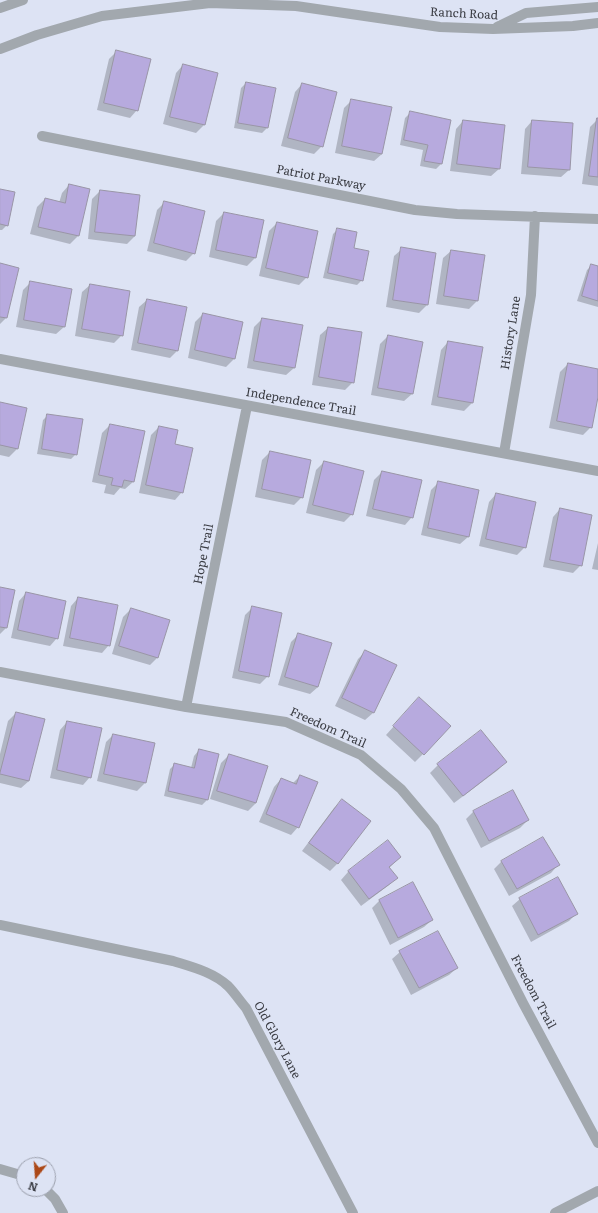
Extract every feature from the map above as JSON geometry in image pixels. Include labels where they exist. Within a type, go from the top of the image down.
[{"type":"street","points":[[0,8],[23,0]]},
{"type":"street","name":"Ranch Road","points":[[0,49],[102,16],[210,3],[296,6],[440,27],[493,29],[573,26],[598,23]]},
{"type":"street","points":[[493,29],[526,13],[598,7]]},
{"type":"street","name":"Patriot Parkway","points":[[42,136],[415,210],[457,214],[598,219]]},
{"type":"street","name":"History Lane","points":[[504,453],[531,294],[535,216]]},
{"type":"street","name":"Independence Trail","points":[[0,359],[598,471]]},
{"type":"street","name":"Hope Trail","points":[[186,707],[247,406]]},
{"type":"street","name":"Freedom Trail","points":[[0,672],[186,707],[286,722],[362,755],[401,789],[434,828],[523,1003],[598,1142]]},
{"type":"street","name":"Old Glory Lane","points":[[0,925],[173,961],[201,970],[228,986],[246,1008],[353,1213]]},
{"type":"street","points":[[0,1169],[16,1174]]},
{"type":"street","points":[[555,1213],[598,1190]]},
{"type":"street","points":[[53,1197],[63,1213]]},
{"type":"building","points":[[116,50],[151,59],[138,111],[104,103]]},
{"type":"building","points":[[183,64],[218,73],[205,125],[170,117]]},
{"type":"building","points":[[246,82],[276,88],[268,128],[238,123]]},
{"type":"building","points":[[302,83],[337,92],[323,147],[288,138]]},
{"type":"building","points":[[351,99],[392,107],[382,154],[342,146]]},
{"type":"building","points":[[410,111],[451,120],[442,164],[424,161],[428,145],[404,140]]},
{"type":"building","points":[[598,118],[598,177],[589,176]]},
{"type":"building","points":[[463,120],[505,125],[500,169],[457,164]]},
{"type":"building","points":[[532,120],[573,123],[570,170],[528,167]]},
{"type":"building","points":[[69,184],[90,189],[79,236],[38,227],[45,198],[65,203]]},
{"type":"building","points":[[0,189],[15,192],[8,226],[0,224]]},
{"type":"building","points":[[100,190],[140,195],[135,236],[95,232]]},
{"type":"building","points":[[164,201],[205,211],[195,254],[154,243]]},
{"type":"building","points":[[224,212],[264,220],[256,258],[216,250]]},
{"type":"building","points":[[277,222],[318,231],[308,278],[266,268]]},
{"type":"building","points":[[337,228],[357,232],[354,248],[369,251],[363,281],[328,273]]},
{"type":"building","points":[[401,247],[436,253],[428,305],[393,300]]},
{"type":"building","points":[[451,250],[485,255],[478,301],[444,296]]},
{"type":"building","points":[[0,263],[19,268],[7,318],[0,317]]},
{"type":"building","points":[[591,264],[598,266],[598,301],[582,296]]},
{"type":"building","points":[[30,281],[72,289],[65,327],[24,320]]},
{"type":"building","points":[[90,284],[130,291],[123,336],[82,329]]},
{"type":"building","points":[[147,299],[187,307],[178,351],[138,343]]},
{"type":"building","points":[[203,313],[243,322],[235,359],[195,350]]},
{"type":"building","points":[[262,318],[303,325],[295,368],[254,361]]},
{"type":"building","points":[[328,327],[362,332],[354,383],[319,377]]},
{"type":"building","points":[[388,335],[423,342],[413,394],[378,388]]},
{"type":"building","points":[[448,341],[483,347],[473,403],[438,397]]},
{"type":"building","points":[[568,363],[598,369],[598,397],[592,428],[557,421]]},
{"type":"building","points":[[0,402],[27,408],[18,449],[0,445]]},
{"type":"building","points":[[47,414],[83,419],[77,455],[42,449]]},
{"type":"building","points":[[110,424],[145,431],[134,482],[124,480],[122,487],[111,485],[113,478],[99,475]]},
{"type":"building","points":[[159,426],[178,430],[175,444],[193,448],[183,493],[146,485]]},
{"type":"building","points":[[270,451],[311,460],[303,498],[262,489]]},
{"type":"building","points":[[324,461],[364,471],[353,515],[313,505]]},
{"type":"building","points":[[382,471],[422,480],[413,518],[373,509]]},
{"type":"building","points":[[438,481],[479,490],[469,537],[428,528]]},
{"type":"building","points":[[496,493],[536,502],[526,548],[486,539]]},
{"type":"building","points":[[560,508],[592,515],[582,566],[550,560]]},
{"type":"building","points":[[0,587],[15,590],[7,628],[0,627]]},
{"type":"building","points":[[26,592],[66,601],[58,639],[18,630]]},
{"type":"building","points":[[78,597],[118,605],[110,646],[70,638]]},
{"type":"building","points":[[252,606],[282,613],[269,677],[239,671]]},
{"type":"building","points":[[131,608],[170,620],[158,658],[119,646]]},
{"type":"building","points":[[298,633],[332,643],[318,687],[285,677]]},
{"type":"building","points":[[365,650],[397,665],[374,713],[342,698]]},
{"type":"building","points":[[419,697],[451,726],[424,755],[393,726]]},
{"type":"building","points":[[16,712],[45,719],[29,781],[0,774]]},
{"type":"building","points":[[67,721],[102,728],[91,778],[57,770]]},
{"type":"building","points":[[481,730],[507,762],[463,796],[437,764]]},
{"type":"building","points":[[113,734],[155,743],[146,783],[104,774]]},
{"type":"building","points":[[199,749],[219,754],[208,800],[168,791],[174,763],[194,768]]},
{"type":"building","points":[[229,754],[268,766],[256,803],[217,791]]},
{"type":"building","points":[[300,775],[318,782],[299,828],[266,814],[281,778],[296,784]]},
{"type":"building","points":[[513,790],[529,820],[489,841],[473,811]]},
{"type":"building","points":[[342,799],[371,821],[338,864],[309,843]]},
{"type":"building","points":[[543,837],[560,865],[517,889],[501,861]]},
{"type":"building","points":[[388,840],[401,857],[389,867],[398,878],[369,899],[348,871]]},
{"type":"building","points":[[558,877],[578,914],[538,935],[519,898]]},
{"type":"building","points":[[413,882],[433,920],[398,938],[379,900]]},
{"type":"building","points":[[438,931],[458,968],[419,988],[399,951]]}]
